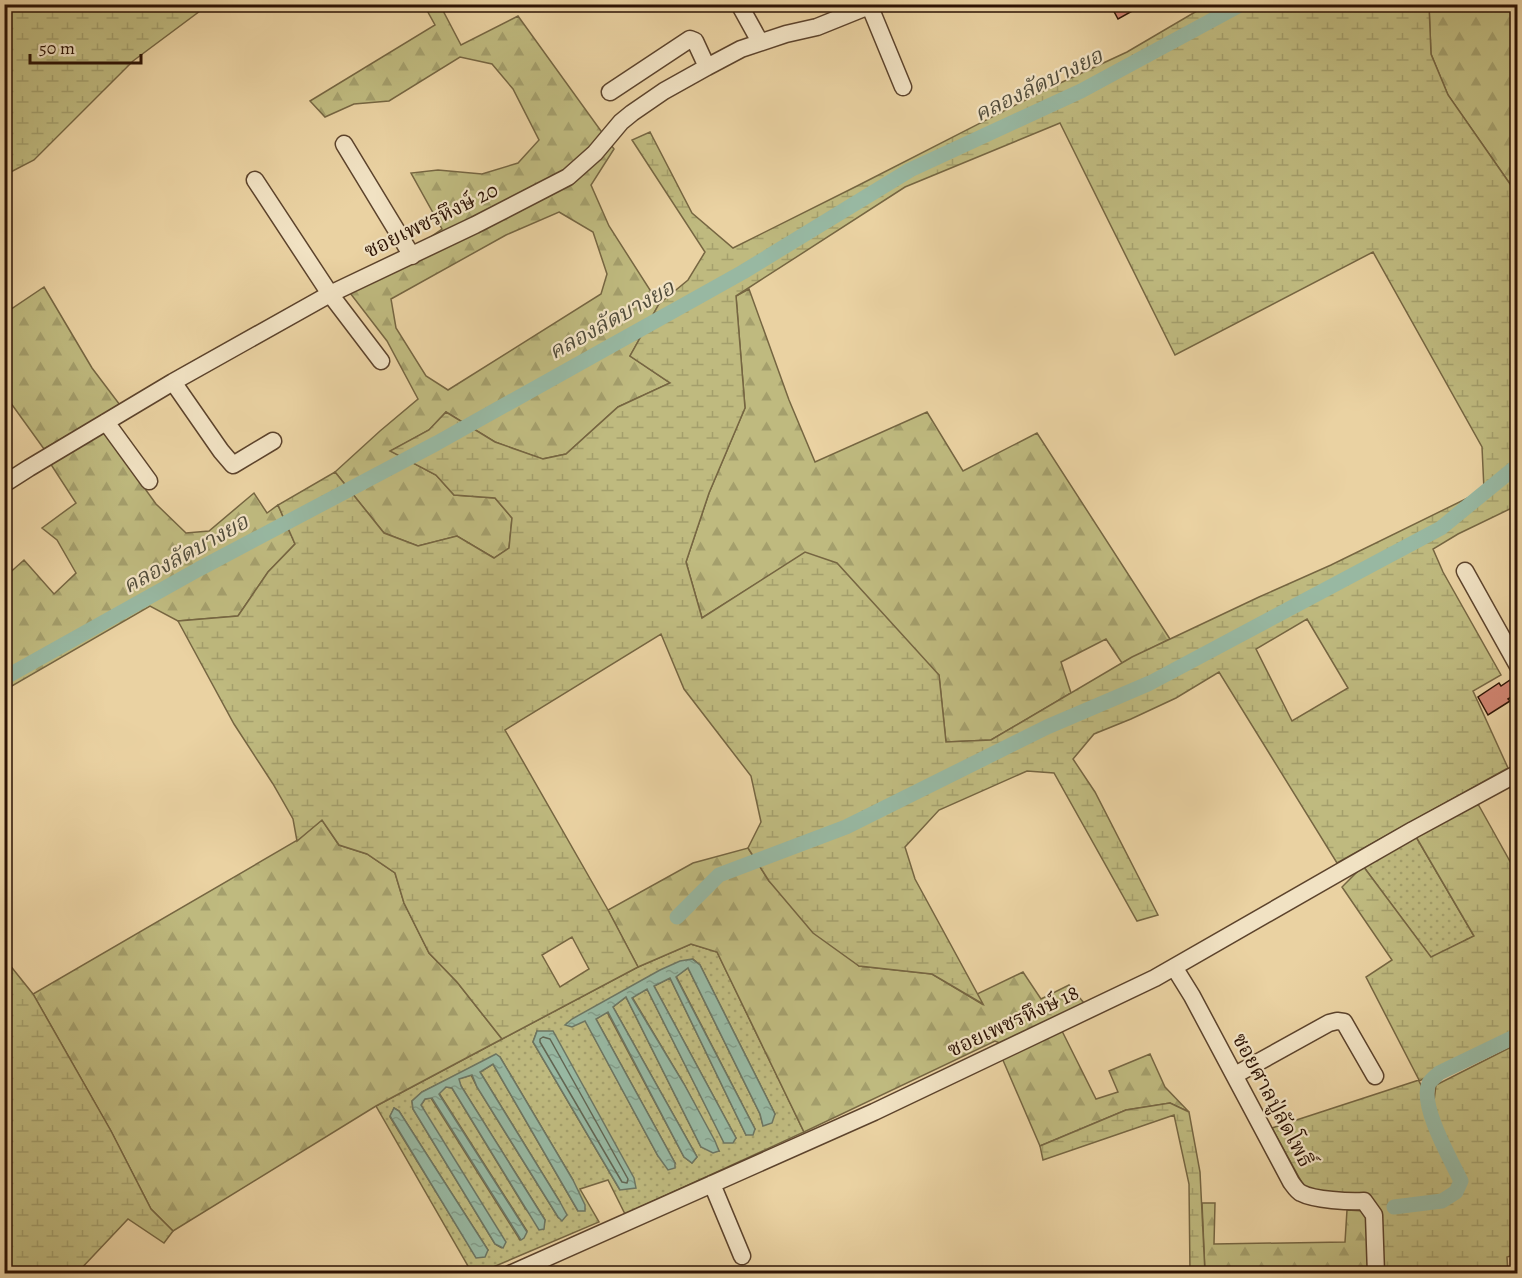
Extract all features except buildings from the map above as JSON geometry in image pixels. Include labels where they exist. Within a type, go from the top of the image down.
[{"type":"street","points":[[739,4],[760,42]]},
{"type":"street","points":[[872,6],[903,87]]},
{"type":"street","name":"ซอยเพชรหึงษ์ 20","points":[[4,484],[173,382],[330,294],[412,256],[568,177],[595,153],[621,122],[664,91],[707,67],[741,49],[817,27],[872,6]]},
{"type":"street","points":[[610,92],[690,39],[695,41],[707,67]]},
{"type":"street","points":[[634,76],[647,102]]},
{"type":"street","points":[[344,144],[412,256]]},
{"type":"street","points":[[255,180],[330,294],[381,361]]},
{"type":"street","points":[[173,382],[233,465],[273,441]]},
{"type":"street","points":[[106,422],[149,481]]},
{"type":"street","points":[[1466,571],[1518,666]]},
{"type":"street","name":"ซอยเพชรหึงษ์ 18","points":[[510,1274],[874,1112],[1155,978],[1413,830],[1518,773]]},
{"type":"street","name":"ซอยศาลปู่ลัดโพธิ์","points":[[1174,967],[1235,1075],[1291,1182],[1300,1192],[1348,1202],[1364,1201],[1374,1215],[1376,1274]]},
{"type":"street","points":[[1235,1075],[1329,1023],[1337,1021],[1344,1022],[1375,1076]]},
{"type":"street","points":[[712,1184],[742,1256]]},
{"type":"green space","points":[[4,5],[86,5],[96,11],[101,5],[208,5],[133,61],[34,160],[5,175]]},
{"type":"green space","points":[[424,5],[440,5],[461,45],[518,16],[614,149],[591,185],[609,226],[659,304],[630,356],[670,383],[618,407],[566,454],[542,459],[495,442],[446,412],[429,430],[391,451],[436,475],[454,495],[495,498],[512,518],[509,548],[494,558],[457,536],[418,546],[384,533],[335,472],[418,399],[387,341],[350,293],[442,229],[411,173],[438,170],[482,174],[518,163],[539,140],[513,89],[492,64],[460,57],[389,101],[354,104],[325,117],[310,101],[435,25]],"holes":[[[559,212],[593,232],[607,274],[601,294],[448,390],[426,376],[396,328],[391,299],[506,235]]]},
{"type":"green space","points":[[1207,5],[1429,5],[1431,54],[1448,95],[1517,194],[1517,503],[1516,506],[1458,534],[1433,549],[1443,572],[1501,675],[1473,691],[1508,768],[1337,863],[1219,672],[1176,698],[1094,734],[1073,759],[1095,792],[1158,915],[1137,921],[1054,773],[1027,771],[939,810],[905,847],[915,879],[983,1004],[932,974],[859,966],[813,933],[769,881],[748,848],[761,822],[751,776],[684,689],[661,634],[505,730],[638,967],[502,1039],[457,982],[429,953],[404,903],[395,873],[367,854],[339,845],[322,820],[297,841],[293,819],[234,724],[178,621],[238,616],[268,572],[295,544],[278,505],[335,472],[384,533],[418,546],[457,536],[494,558],[509,548],[512,518],[495,498],[454,495],[436,475],[390,451],[429,430],[446,412],[495,442],[543,459],[566,454],[618,407],[670,383],[630,356],[659,304],[688,280],[705,252],[632,140],[650,132],[692,213],[733,248],[1043,91],[1127,52]],"holes":[[[1060,123],[1175,355],[1373,252],[1482,447],[1484,490],[1331,565],[1132,657],[991,740],[946,742],[939,675],[837,563],[805,552],[702,618],[686,562],[709,493],[745,408],[736,296],[905,187]],[[1307,619],[1348,688],[1292,721],[1256,649]],[[572,937],[589,969],[560,987],[542,955]]]},
{"type":"green space","points":[[1429,5],[1517,5],[1517,194],[1448,95],[1431,54]]},
{"type":"green space","points":[[44,287],[92,368],[120,405],[44,449],[5,395],[4,314]]},
{"type":"green space","points":[[749,289],[789,400],[815,462],[927,412],[963,471],[1037,433],[1170,639],[1122,663],[1106,639],[1061,662],[1071,693],[991,740],[946,742],[939,675],[805,553],[702,618],[686,562],[709,493],[745,408],[736,296]]},
{"type":"green space","points":[[104,432],[156,504],[186,533],[209,531],[254,493],[267,513],[278,505],[295,544],[268,572],[238,616],[178,621],[150,606],[5,690],[5,577],[24,560],[54,594],[76,573],[57,540],[42,528],[76,503],[50,463]]},
{"type":"green space","points":[[1478,804],[1517,874],[1517,1031],[1419,1081],[1433,1109],[1436,1085],[1517,1044],[1518,1212],[1511,1215],[1514,1255],[1507,1257],[1508,1273],[1381,1273],[1377,1206],[1312,1201],[1272,1128],[1419,1080],[1366,977],[1392,960],[1342,887],[1363,866],[1431,957],[1474,936],[1415,835]]},
{"type":"green space","points":[[322,820],[339,845],[367,854],[395,873],[404,903],[429,953],[457,982],[502,1039],[376,1106],[173,1231],[151,1209],[111,1131],[33,994],[296,841]]},
{"type":"green space","points":[[1415,835],[1474,936],[1431,958],[1363,866]]},
{"type":"green space","points":[[748,848],[769,881],[859,966],[932,974],[982,1004],[977,994],[1023,972],[1041,999],[1069,985],[1084,1003],[1002,1044],[995,1041],[804,1132],[717,952],[691,944],[638,967],[608,910],[693,863]]},
{"type":"green space","points":[[691,944],[717,952],[804,1132],[625,1214],[608,1180],[580,1189],[599,1222],[479,1273],[472,1273],[376,1106],[638,967]],"holes":[[[693,959],[700,965],[775,1114],[763,1125],[760,1114],[688,968],[676,976],[755,1129],[746,1135],[670,978],[654,986],[736,1138],[724,1142],[647,989],[632,997],[684,1084],[719,1151],[701,1147],[626,997],[613,1007],[697,1157],[692,1163],[684,1157],[607,1012],[596,1019],[675,1163],[658,1156],[585,1020]],[[537,1031],[620,1190],[533,1042]],[[496,1055],[500,1057],[573,1180],[578,1211],[493,1064],[480,1072],[560,1202],[558,1217],[471,1075],[458,1079],[545,1220],[543,1229],[525,1208],[452,1088],[446,1087],[439,1093],[527,1231],[520,1240],[431,1098],[425,1099],[421,1105],[500,1247],[495,1244],[413,1109],[412,1101],[422,1092]],[[394,1108],[399,1111],[488,1250],[476,1257],[390,1117]]]},
{"type":"green space","points":[[5,959],[33,994],[111,1131],[151,1209],[173,1231],[164,1243],[128,1219],[77,1273],[5,1273]]},
{"type":"green space","points":[[1062,1031],[1096,1099],[1118,1092],[1109,1071],[1150,1054],[1165,1087],[1189,1112],[1170,1103],[1126,1110],[1040,1146],[1002,1058]]},
{"type":"green space","points":[[1170,1103],[1189,1112],[1200,1172],[1205,1273],[1190,1273],[1189,1184],[1174,1115],[1043,1160],[1040,1146],[1126,1110]]},
{"type":"green space","points":[[1202,1203],[1215,1203],[1214,1244],[1345,1242],[1347,1210],[1364,1211],[1371,1223],[1371,1273],[1205,1273]]},
{"type":"water","points":[[692,959],[700,965],[775,1114],[772,1123],[763,1126],[760,1114],[688,968],[676,977],[755,1129],[753,1135],[746,1135],[670,978],[654,986],[736,1138],[733,1143],[724,1143],[647,989],[632,998],[684,1084],[719,1151],[713,1153],[701,1147],[626,997],[613,1007],[697,1157],[692,1163],[684,1157],[608,1012],[596,1019],[675,1163],[675,1168],[668,1170],[658,1156],[585,1021],[572,1027],[565,1025],[660,970],[680,961]]},
{"type":"water","points":[[537,1031],[553,1031],[634,1178],[636,1188],[620,1190],[533,1042]]},
{"type":"water","points":[[496,1054],[500,1057],[573,1180],[585,1205],[585,1211],[578,1211],[493,1064],[480,1072],[560,1202],[567,1215],[562,1221],[477,1087],[472,1075],[459,1079],[461,1086],[545,1220],[544,1229],[539,1230],[452,1088],[446,1087],[439,1094],[527,1232],[521,1240],[432,1098],[425,1099],[421,1105],[506,1242],[503,1248],[495,1244],[413,1109],[412,1101],[422,1092]]},
{"type":"water","points":[[394,1108],[399,1111],[488,1250],[485,1257],[476,1258],[390,1116]]},
{"type":"waterway","name":"คลองลัดบางยอ","points":[[4,678],[199,569],[437,443],[743,272],[910,170],[1081,91],[1242,4]]},
{"type":"waterway","points":[[677,917],[719,875],[846,827],[1047,727],[1150,683],[1441,528],[1518,465]]},
{"type":"waterway","points":[[1394,1207],[1442,1201],[1456,1192],[1461,1181],[1432,1118],[1428,1105],[1429,1083],[1439,1073],[1518,1035]]}]
